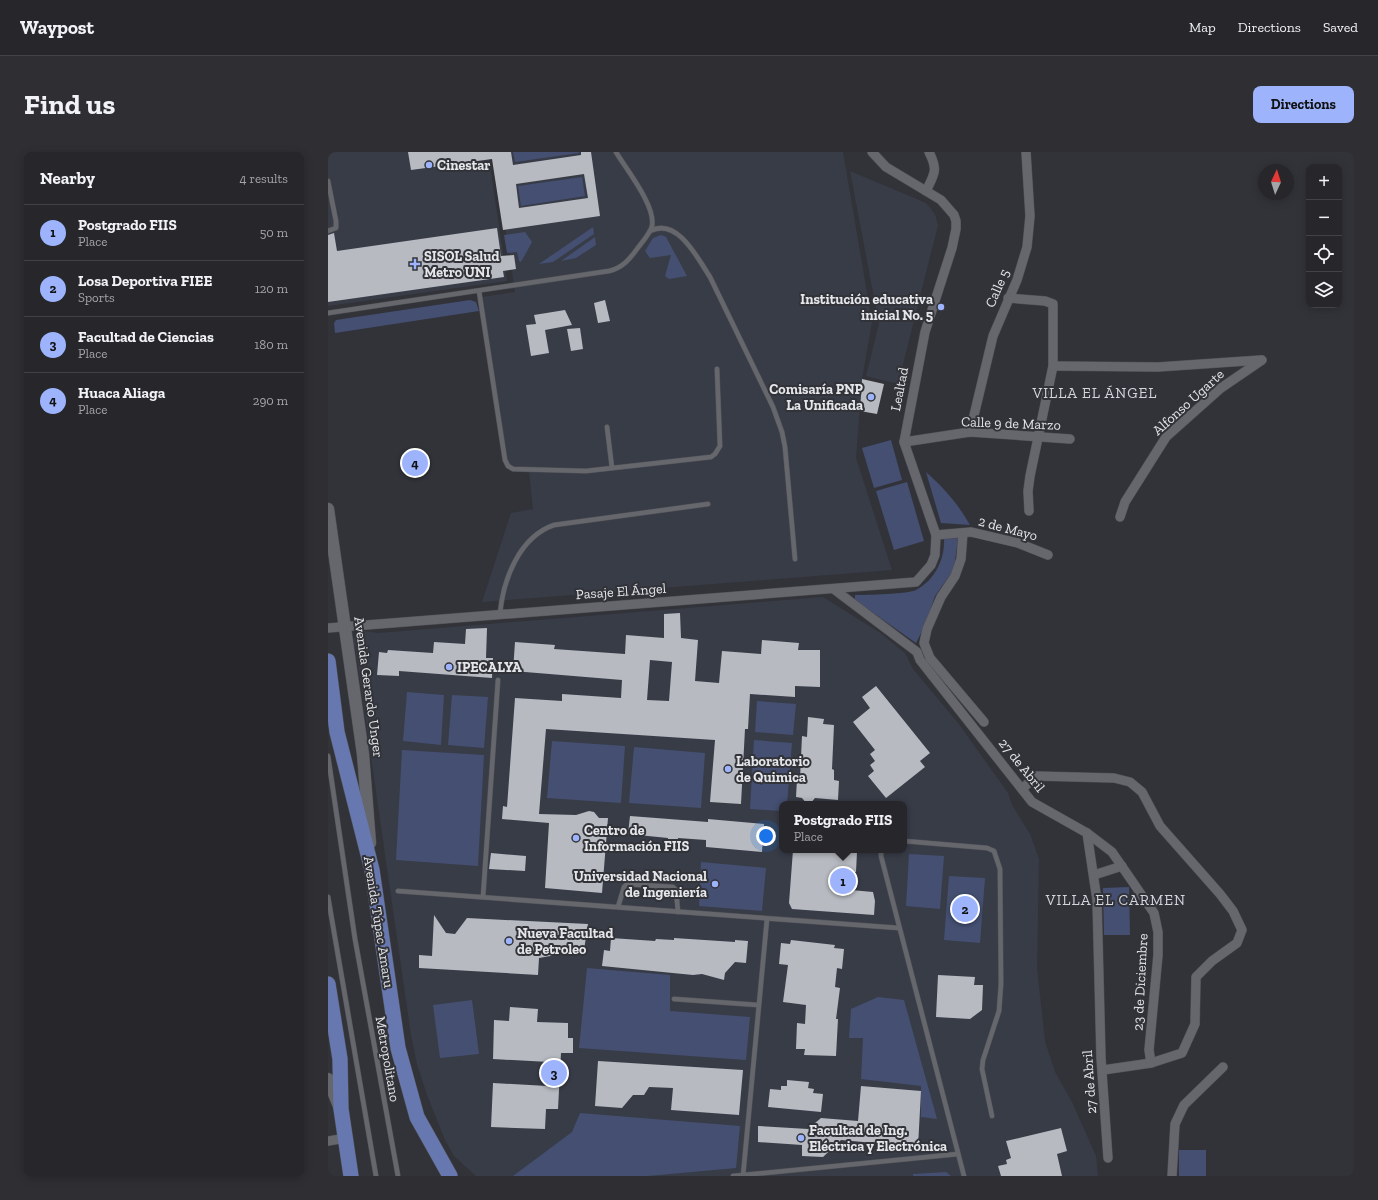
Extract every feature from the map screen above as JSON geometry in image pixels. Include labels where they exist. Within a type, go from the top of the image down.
[{"type":"main road","name":"Avenida Túpac Amaru","points":[[328,662],[337,732],[372,870],[398,1048],[417,1117],[450,1176]]},
{"type":"main road","points":[[328,984],[340,1059],[342,1111],[351,1176]]},
{"type":"street","name":"Lealtad","points":[[872,152],[886,167],[941,200],[954,215],[956,229],[945,270],[925,332],[904,442],[936,535],[935,555],[931,565],[916,582]]},
{"type":"street","points":[[926,191],[935,173],[935,164],[929,152]]},
{"type":"street","name":"Calle 5","points":[[970,432],[993,336],[1021,269],[1029,236],[1030,216],[1026,152]]},
{"type":"street","points":[[1008,298],[1045,301],[1053,304],[1053,366],[1030,476],[1028,491],[1029,511]]},
{"type":"street","name":"Alfonso Ugarte","points":[[1053,366],[1158,367],[1262,360],[1221,388],[1166,437],[1125,502],[1120,517]]},
{"type":"street","name":"Calle 9 de Marzo","points":[[904,442],[970,432],[1070,439]]},
{"type":"street","name":"Avenida Gerardo Unger","points":[[328,509],[346,626],[363,754],[372,870]]},
{"type":"street","name":"2 de Mayo","points":[[936,535],[971,532],[1018,543],[1048,556]]},
{"type":"street","points":[[963,533],[962,559],[955,576],[940,597],[927,629],[924,643],[930,658],[984,722]]},
{"type":"street","name":"Pasaje El Ángel","points":[[328,628],[835,590],[916,582]]},
{"type":"street","name":"27 de Abril","points":[[835,590],[916,652],[920,660],[1022,789],[1038,806],[1087,833],[1098,900],[1100,1058],[1103,1070],[1102,1095],[1108,1158]]},
{"type":"street","points":[[1022,789],[1036,776],[1114,778],[1130,782],[1142,792],[1160,826],[1199,868],[1233,911],[1242,930],[1237,943],[1212,962],[1196,977],[1195,1024],[1182,1053],[1150,1063],[1103,1070]]},
{"type":"street","name":"23 de Diciembre","points":[[1087,833],[1112,852],[1154,912],[1158,932],[1158,955],[1150,1063]]},
{"type":"street","points":[[1094,875],[1122,866]]},
{"type":"street","points":[[1172,1176],[1175,1124],[1184,1105],[1223,1066]]},
{"type":"street","points":[[328,1079],[342,1111]]},
{"type":"street","points":[[328,1141],[346,1138]]},
{"type":"lane","points":[[328,313],[614,270],[626,263],[650,230],[652,219],[648,205],[616,152]]},
{"type":"lane","points":[[328,182],[336,221],[336,228],[328,231]]},
{"type":"lane","points":[[650,230],[662,226],[672,229],[699,260],[710,277],[773,407],[782,432],[785,447],[795,559]]},
{"type":"lane","points":[[479,291],[505,460],[508,466],[519,470],[586,471],[711,456],[715,454],[718,450],[720,442],[717,369]]},
{"type":"lane","points":[[607,427],[612,468]]},
{"type":"lane","points":[[500,614],[504,591],[513,568],[524,547],[540,531],[554,525],[708,504]]},
{"type":"lane","points":[[483,897],[498,680]]},
{"type":"lane","name":"Metropolitano","points":[[328,756],[355,939],[398,1176]]},
{"type":"lane","points":[[907,841],[987,848],[994,851],[997,857],[1000,869],[1001,984],[999,1011],[983,1060],[982,1069],[992,1116]]},
{"type":"lane","points":[[881,853],[899,928],[964,1176]]},
{"type":"lane","points":[[618,907],[624,887],[627,884],[673,887],[676,890],[678,912]]},
{"type":"lane","points":[[398,892],[899,928]]},
{"type":"lane","points":[[328,898],[376,1176]]},
{"type":"lane","points":[[743,1176],[767,919]]},
{"type":"lane","points":[[674,999],[758,1005]]},
{"type":"lane","points":[[733,1176],[958,1154]]},
{"type":"shaded area","points":[[328,152],[488,152],[507,281],[328,306]]},
{"type":"shaded area","points":[[494,152],[843,152],[872,322],[862,379],[856,458],[892,570],[482,602],[511,513],[533,509],[529,471],[512,471],[508,465],[482,297],[515,292]]},
{"type":"shaded area","points":[[513,152],[579,152],[579,153],[515,162]]},
{"type":"shaded area","points":[[850,171],[926,203],[935,214],[938,225],[898,384],[866,376],[879,324]]},
{"type":"shaded area","points":[[582,177],[585,196],[521,206],[518,186]]},
{"type":"shaded area","points":[[593,227],[594,234],[553,262],[539,264]]},
{"type":"shaded area","points":[[525,232],[532,242],[521,262],[519,261],[517,252],[507,253],[504,235]]},
{"type":"shaded area","points":[[661,235],[666,237],[687,276],[669,279],[665,276],[671,255],[650,258],[645,251],[653,238]]},
{"type":"shaded area","points":[[595,237],[596,245],[576,258],[561,261]]},
{"type":"shaded area","points":[[470,300],[476,302],[479,311],[335,333],[334,323],[336,320]]},
{"type":"shaded area","points":[[891,440],[902,480],[874,488],[862,448]]},
{"type":"shaded area","points":[[926,472],[939,484],[961,510],[970,525],[941,523]]},
{"type":"shaded area","points":[[907,482],[924,541],[894,550],[876,491]]},
{"type":"shaded area","points":[[958,538],[954,569],[935,596],[926,623],[916,643],[855,600],[855,595],[897,593],[916,590],[923,586],[929,581],[938,568],[943,554],[944,539]]},
{"type":"shaded area","name":"Universidad Nacional de Ingeniería","points":[[823,597],[879,632],[905,653],[913,669],[958,723],[1008,793],[1012,805],[1030,834],[1039,859],[1037,968],[1045,1041],[1055,1072],[1072,1102],[1096,1156],[1098,1176],[476,1176],[454,1156],[445,1140],[427,1095],[417,1064],[411,1035],[353,639],[359,632],[363,631],[378,633]]},
{"type":"shaded area","points":[[407,692],[444,695],[441,745],[403,741]]},
{"type":"shaded area","points":[[452,695],[488,697],[484,748],[448,745]]},
{"type":"shaded area","points":[[757,701],[796,704],[793,735],[755,732]]},
{"type":"shaded area","points":[[754,740],[792,743],[787,801],[779,801],[779,811],[750,809]]},
{"type":"shaded area","points":[[552,741],[625,746],[621,803],[547,798]]},
{"type":"shaded area","points":[[634,747],[705,753],[701,808],[629,803]]},
{"type":"shaded area","points":[[402,750],[484,755],[478,866],[396,860]]},
{"type":"shaded area","points":[[909,854],[944,856],[940,909],[906,906]]},
{"type":"shaded area","points":[[701,862],[766,868],[762,911],[699,906]]},
{"type":"shaded area","points":[[949,876],[985,878],[980,943],[944,940]]},
{"type":"shaded area","points":[[1129,887],[1130,935],[1104,935],[1103,888]]},
{"type":"shaded area","points":[[587,968],[670,975],[670,1011],[750,1017],[746,1060],[579,1048]]},
{"type":"shaded area","points":[[878,997],[904,1000],[937,1119],[921,1117],[921,1086],[861,1079],[863,1038],[849,1038],[851,1009]]},
{"type":"shaded area","points":[[472,1000],[479,1054],[440,1058],[433,1005]]},
{"type":"shaded area","points":[[580,1113],[740,1126],[736,1168],[648,1176],[513,1176],[572,1132]]},
{"type":"shaded area","points":[[1179,1150],[1206,1150],[1206,1176],[1179,1176]]},
{"type":"shaded area","points":[[946,1172],[951,1176],[913,1176],[913,1174]]},
{"type":"building","points":[[408,152],[511,152],[513,165],[581,155],[581,152],[591,152],[600,216],[503,230],[492,159],[411,170]],"holes":[[[584,174],[588,198],[519,208],[516,184]]]},
{"type":"building","name":"SISOL Salud Metro UNI","points":[[497,228],[501,256],[514,255],[516,269],[503,271],[504,277],[328,302],[328,235],[334,233],[337,251]]},
{"type":"building","points":[[605,300],[610,321],[598,323],[594,303]]},
{"type":"building","points":[[565,310],[572,325],[545,330],[549,353],[531,356],[526,325],[536,324],[534,315]]},
{"type":"building","points":[[580,328],[583,349],[571,351],[567,329]]},
{"type":"building","name":"Comisaría PNP La Unificada","points":[[862,379],[884,384],[877,414],[860,411]]},
{"type":"building","points":[[680,613],[681,638],[698,640],[695,681],[719,683],[722,651],[761,654],[762,640],[799,643],[798,650],[820,650],[820,687],[795,686],[795,697],[750,694],[748,729],[745,729],[741,804],[710,802],[715,740],[546,729],[539,814],[576,815],[589,811],[594,812],[599,818],[608,818],[602,893],[545,888],[549,823],[502,819],[503,806],[507,807],[515,698],[562,701],[562,694],[621,698],[622,680],[513,671],[515,642],[555,645],[554,649],[625,654],[626,635],[664,638],[664,614]],"holes":[[[650,660],[672,662],[669,701],[647,700]]]},
{"type":"building","name":"IPECALYA","points":[[487,628],[486,658],[493,658],[492,678],[399,671],[399,676],[377,675],[379,652],[387,653],[388,650],[433,653],[434,642],[465,644],[466,629]]},
{"type":"building","points":[[876,686],[930,753],[920,761],[925,767],[886,798],[868,776],[874,771],[870,765],[875,761],[870,754],[875,750],[853,722],[870,708],[862,697]]},
{"type":"building","points":[[808,717],[824,719],[823,724],[834,725],[832,769],[834,770],[834,780],[839,781],[838,800],[815,798],[812,801],[804,801],[802,798],[796,797],[797,779],[800,779],[802,736],[807,737]]},
{"type":"building","points":[[630,816],[708,822],[708,819],[764,824],[762,852],[706,847],[706,840],[678,838],[677,848],[667,847],[668,838],[628,834]]},
{"type":"building","points":[[491,853],[526,856],[525,871],[489,869]]},
{"type":"building","points":[[793,853],[857,853],[856,872],[852,872],[851,890],[873,892],[875,901],[874,915],[792,909],[789,903]]},
{"type":"building","name":"Nueva Facultad de Petroleo","points":[[434,915],[446,933],[455,934],[467,918],[588,924],[584,950],[539,958],[538,975],[419,968],[419,955],[432,956]]},
{"type":"building","points":[[611,938],[655,941],[656,939],[674,940],[674,938],[735,942],[735,940],[748,941],[746,963],[735,962],[725,973],[724,980],[702,974],[693,975],[602,966],[604,950],[610,951]]},
{"type":"building","points":[[791,940],[835,945],[834,948],[844,949],[842,969],[837,968],[835,987],[840,988],[836,1019],[838,1019],[836,1056],[804,1055],[805,1049],[796,1049],[797,1023],[805,1024],[806,1005],[783,1002],[788,965],[779,964],[781,943],[790,944]]},
{"type":"building","points":[[938,975],[975,977],[974,985],[983,985],[982,1010],[970,1019],[936,1017]]},
{"type":"building","points":[[510,1007],[538,1009],[537,1022],[568,1023],[568,1038],[573,1038],[573,1053],[561,1053],[558,1109],[546,1109],[545,1129],[491,1127],[493,1083],[547,1086],[549,1062],[493,1059],[494,1020],[509,1021]]},
{"type":"building","points":[[598,1061],[743,1070],[739,1115],[671,1110],[673,1088],[649,1087],[644,1095],[633,1095],[622,1108],[595,1106]]},
{"type":"building","points":[[787,1080],[809,1082],[808,1088],[814,1089],[813,1093],[823,1094],[821,1112],[768,1107],[770,1089],[781,1090],[781,1086],[787,1086]]},
{"type":"building","name":"Facultad de Ing. Eléctrica y Electrónica","points":[[861,1086],[921,1091],[918,1147],[841,1140],[823,1157],[802,1156],[802,1145],[758,1142],[758,1126],[808,1129],[821,1118],[858,1121]]},
{"type":"building","points":[[1061,1128],[1067,1151],[1057,1154],[1062,1176],[1001,1176],[998,1166],[1007,1164],[1006,1160],[1011,1158],[1006,1141]]},
{"type":"place","name":"Cinestar","points":[[429,165]]},
{"type":"place","name":"SISOL Salud Metro UNI","points":[[415,264]]},
{"type":"place","name":"Institución educativa inicial No. 5","points":[[941,307]]},
{"type":"place","name":"Comisaría PNP La Unificada","points":[[871,397]]},
{"type":"place","name":"Huaca Aliaga","points":[[415,463]]},
{"type":"place","name":"IPECALYA","points":[[449,667]]},
{"type":"place","name":"Laboratorio de Quimica","points":[[728,769]]},
{"type":"place","name":"Centro de Información FIIS","points":[[576,838]]},
{"type":"place","name":"Postgrado FIIS","points":[[843,881]]},
{"type":"place","name":"Universidad Nacional de Ingeniería","points":[[715,884]]},
{"type":"place","name":"Losa Deportiva FIEE","points":[[965,909]]},
{"type":"place","name":"Nueva Facultad de Petroleo","points":[[509,941]]},
{"type":"place","name":"Facultad de Ciencias","points":[[554,1073]]},
{"type":"place","name":"Facultad de Ing. Eléctrica y Electrónica","points":[[801,1138]]},
{"type":"district","name":"VILLA EL ÁNGEL","points":[[1095,393]]},
{"type":"district","name":"VILLA EL CARMEN","points":[[1116,900]]}]
